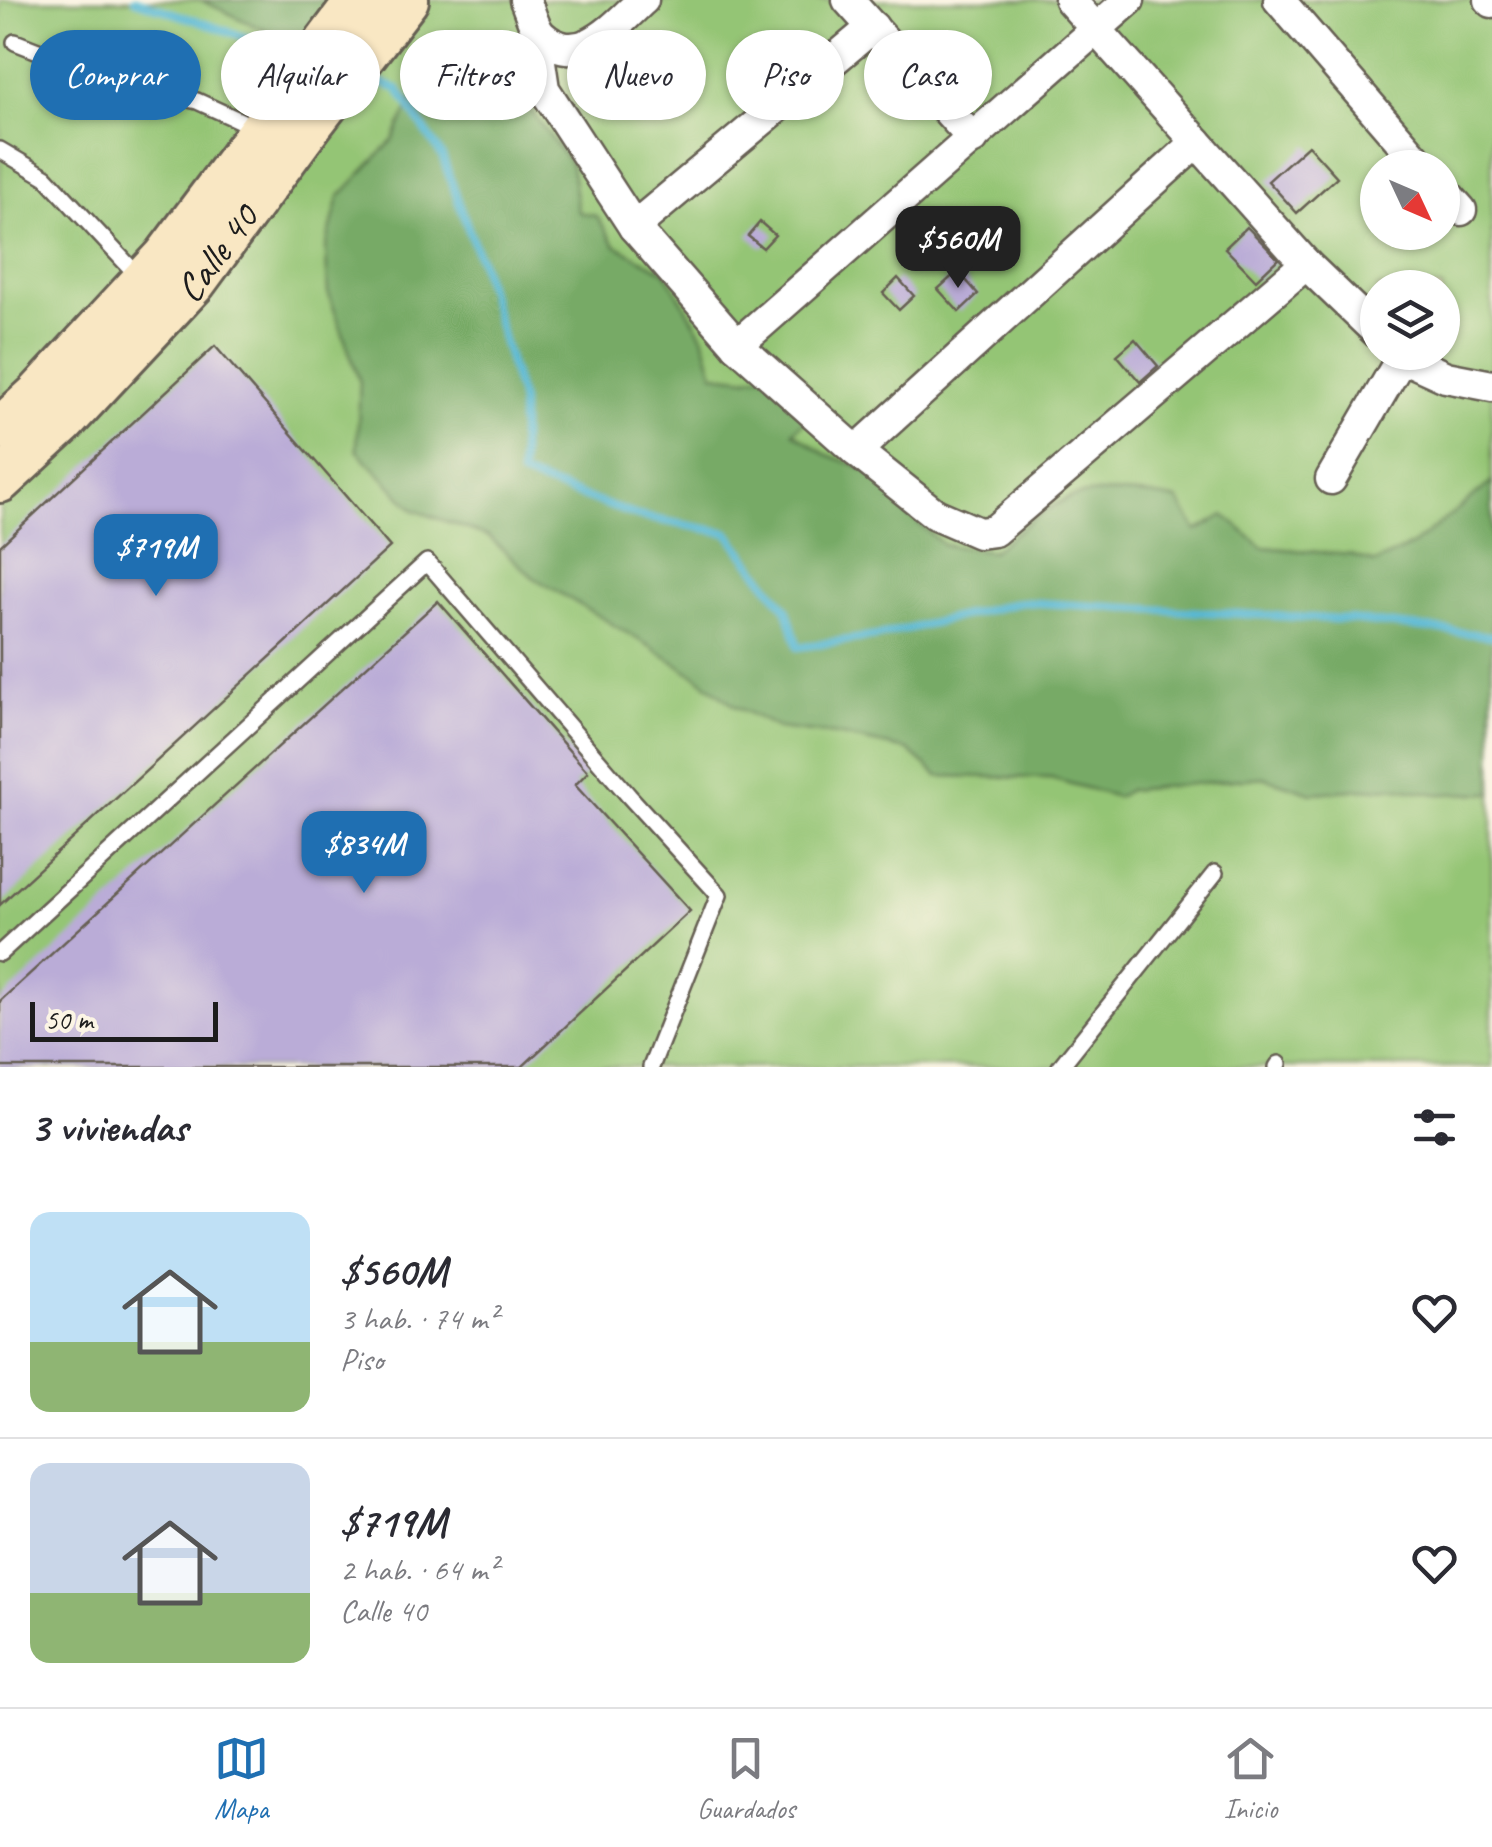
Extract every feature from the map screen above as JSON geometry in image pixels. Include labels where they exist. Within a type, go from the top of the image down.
[{"type":"main road","name":"Calle 40","points":[[0,481],[64,422],[194,283],[282,121],[358,0]]},
{"type":"main road","name":"Calle 40","points":[[0,429],[37,395],[165,257],[282,121],[407,0]]},
{"type":"street","points":[[525,0],[538,30]]},
{"type":"street","points":[[547,39],[565,48],[591,45],[643,0]]},
{"type":"street","points":[[848,0],[973,138]]},
{"type":"street","points":[[1070,0],[1306,264],[1360,316]]},
{"type":"street","points":[[736,346],[1129,0]]},
{"type":"street","points":[[1279,0],[1408,150]]},
{"type":"street","points":[[634,227],[873,27]]},
{"type":"street","points":[[547,94],[634,227],[736,346],[935,514],[979,533],[994,530],[1306,264]]},
{"type":"street","points":[[856,451],[1198,142]]},
{"type":"street","points":[[1331,478],[1392,370]]},
{"type":"street","points":[[1433,370],[1492,386]]},
{"type":"lane","points":[[15,42],[120,82],[282,121]]},
{"type":"lane","points":[[0,150],[46,177],[143,281]]},
{"type":"lane","points":[[0,953],[427,562],[718,895],[651,1067]]},
{"type":"lane","points":[[1060,1067],[1215,873]]},
{"type":"green space","points":[[0,0],[201,0],[265,30],[221,30],[221,120],[380,120],[380,30],[324,30],[347,0],[1492,0],[1492,482],[1413,545],[1375,563],[1350,555],[1262,547],[1224,516],[1197,532],[1178,500],[1127,493],[1092,496],[1059,505],[992,551],[943,545],[908,514],[876,473],[824,454],[793,431],[782,370],[748,378],[714,374],[703,336],[665,272],[615,245],[597,216],[578,212],[571,164],[469,120],[547,120],[547,30],[400,30],[403,120],[394,139],[339,197],[326,248],[328,292],[360,382],[357,450],[414,510],[488,536],[533,577],[651,647],[735,706],[778,728],[908,750],[938,776],[1051,778],[1117,797],[1129,790],[1263,777],[1312,793],[1391,787],[1438,794],[1492,793],[1492,1067],[0,1067]]},
{"type":"green space","points":[[201,0],[347,0],[324,30],[264,30]]},
{"type":"green space","points":[[403,120],[538,120],[571,165],[578,212],[597,216],[615,245],[665,272],[703,336],[714,374],[748,378],[782,370],[808,418],[793,432],[825,454],[876,473],[908,514],[943,545],[992,551],[1039,515],[1069,498],[1123,493],[1178,500],[1197,531],[1224,515],[1262,547],[1350,555],[1375,563],[1413,545],[1492,482],[1492,793],[1438,794],[1391,787],[1312,793],[1263,777],[1129,790],[1117,797],[1051,778],[938,776],[908,750],[779,728],[735,706],[651,647],[533,577],[488,536],[414,510],[357,450],[360,382],[328,292],[326,248],[339,197],[394,139]]},
{"type":"building","points":[[1308,145],[1337,177],[1297,213],[1268,181]]},
{"type":"building","points":[[760,222],[775,235],[763,248],[748,236]]},
{"type":"building","points":[[1247,227],[1278,259],[1256,280],[1225,248]]},
{"type":"building","points":[[958,271],[978,294],[959,312],[938,289]]},
{"type":"building","points":[[898,278],[914,296],[899,310],[883,293]]},
{"type":"building","points":[[1135,339],[1158,366],[1140,382],[1117,355]]},
{"type":"building","points":[[215,346],[390,547],[0,905],[0,546]]},
{"type":"building","points":[[438,601],[588,772],[575,785],[690,911],[522,1067],[0,1067],[0,1001]]},
{"type":"waterway","points":[[135,0],[224,30]]},
{"type":"waterway","points":[[380,83],[398,89],[442,156],[480,261],[521,401],[521,475],[638,516],[728,533],[787,610],[798,647],[877,636],[1021,602],[1350,620],[1492,636]]}]
